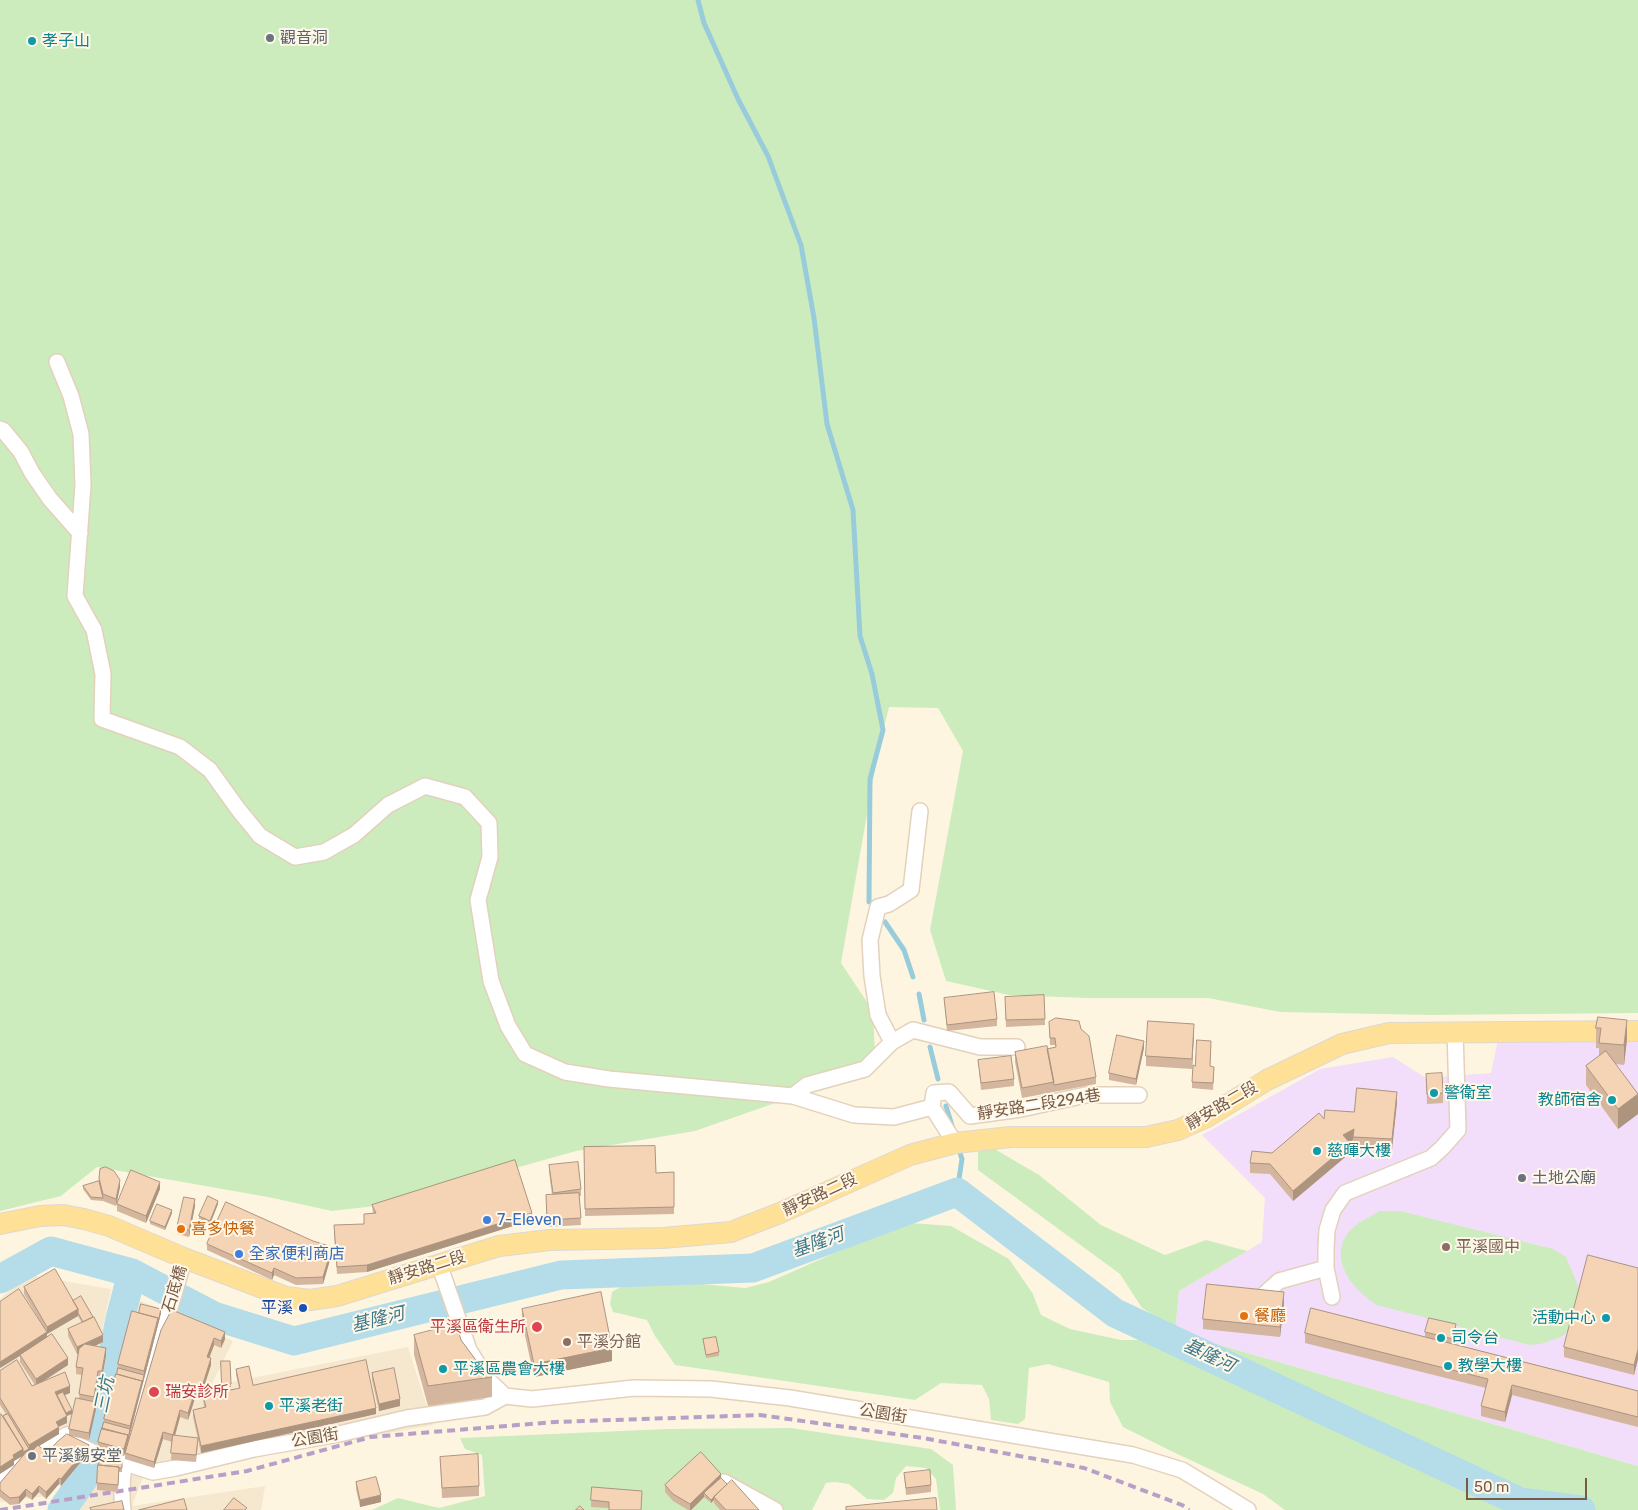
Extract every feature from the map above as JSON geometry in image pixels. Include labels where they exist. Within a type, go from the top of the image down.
[{"type":"main road","name":"靜安路二段","points":[[0,1224],[40,1216],[70,1217],[109,1226],[279,1295],[310,1300],[337,1296],[499,1246],[550,1240],[663,1238],[731,1232],[780,1213],[910,1155],[962,1142],[1011,1137],[1146,1137],[1178,1130],[1207,1117],[1267,1080],[1342,1044],[1389,1033],[1638,1031]]},
{"type":"street","points":[[57,362],[71,396],[81,434],[83,485],[75,596],[94,630],[103,674],[102,719],[180,747],[210,770],[260,836],[295,857],[324,852],[354,835],[388,805],[425,786],[464,797],[488,823],[490,856],[478,900],[491,981],[508,1026],[526,1054],[565,1072],[609,1079],[794,1096],[854,1115],[894,1117],[932,1107],[962,1142]]},
{"type":"street","points":[[0,429],[3,430],[21,452],[32,473],[50,499],[80,533]]},
{"type":"street","points":[[892,1042],[878,1014],[872,976],[870,940],[878,907],[889,904],[911,890],[920,811]]},
{"type":"street","points":[[794,1096],[808,1085],[865,1070],[892,1042],[912,1030],[980,1047],[1017,1047]]},
{"type":"street","points":[[1332,1297],[1326,1268],[1328,1230],[1333,1210],[1345,1193],[1431,1158],[1458,1130],[1455,1031]]},
{"type":"street","name":"靜安路二段294巷","points":[[932,1107],[934,1093],[949,1092],[970,1116],[1021,1109],[1086,1095],[1139,1095]]},
{"type":"street","name":"石底橋","points":[[123,1510],[121,1493],[124,1459],[141,1396],[184,1258]]},
{"type":"street","points":[[439,1264],[469,1350],[487,1379],[505,1396]]},
{"type":"street","points":[[1258,1300],[1280,1281],[1326,1268]]},
{"type":"street","name":"公園街","points":[[0,1480],[28,1455],[67,1435],[76,1444],[97,1454],[153,1472],[254,1449],[339,1434],[407,1418],[485,1407],[505,1396],[532,1399],[577,1393],[644,1388],[710,1389],[790,1398],[1133,1455],[1182,1470],[1248,1510]]},
{"type":"street","points":[[724,1482],[775,1510]]},
{"type":"shaded area","name":"平溪國中","points":[[1638,1034],[1638,1466],[1175,1332],[1179,1291],[1262,1242],[1265,1198],[1202,1135],[1320,1069],[1393,1057],[1426,1078],[1491,1073],[1498,1039]]},
{"type":"shaded area","name":"平溪老街","points":[[27,1275],[111,1289],[80,1435],[103,1444],[134,1298],[233,1341],[211,1386],[408,1347],[433,1425],[143,1477],[132,1506],[265,1486],[261,1510],[80,1510],[98,1470],[78,1460],[47,1496],[0,1502],[0,1299]]},
{"type":"green space","points":[[0,0],[1638,0],[1638,1013],[1431,1015],[1280,1012],[1208,998],[1087,998],[1009,995],[946,981],[930,930],[963,751],[938,708],[889,707],[877,757],[841,963],[873,1011],[875,1054],[841,1080],[695,1131],[576,1151],[384,1205],[332,1211],[268,1197],[97,1167],[61,1196],[0,1211]]},
{"type":"green space","points":[[993,1148],[1039,1175],[1101,1225],[1165,1255],[1206,1240],[1247,1251],[1179,1291],[1175,1332],[1638,1466],[1638,1510],[1285,1510],[1263,1494],[1123,1427],[1110,1402],[1109,1382],[1048,1364],[1029,1368],[1025,1419],[1018,1424],[991,1420],[989,1399],[982,1385],[941,1383],[915,1400],[675,1365],[655,1336],[647,1320],[613,1312],[610,1304],[612,1292],[624,1285],[669,1281],[745,1288],[769,1282],[873,1236],[911,1223],[951,1226],[1009,1259],[1033,1294],[1041,1315],[1070,1329],[1121,1340],[1153,1340],[1156,1317],[1142,1308],[1120,1274],[978,1170],[978,1151]]},
{"type":"green space","points":[[1380,1211],[1400,1211],[1553,1249],[1566,1257],[1580,1294],[1571,1327],[1563,1336],[1541,1344],[1530,1345],[1377,1305],[1356,1288],[1348,1278],[1341,1255],[1342,1244],[1349,1233],[1360,1222]]},
{"type":"green space","points":[[791,1428],[931,1449],[953,1465],[956,1510],[940,1510],[936,1479],[926,1468],[906,1466],[896,1478],[893,1493],[884,1500],[867,1499],[849,1484],[826,1483],[812,1510],[372,1510],[398,1498],[439,1508],[485,1496],[482,1455],[465,1449],[460,1438],[667,1429]]},
{"type":"building","points":[[994,992],[997,1019],[947,1025],[944,998]]},
{"type":"building","points":[[1044,995],[1045,1019],[1006,1020],[1005,997]]},
{"type":"building","points":[[1598,1017],[1627,1020],[1624,1045],[1599,1043],[1601,1028],[1596,1028]]},
{"type":"building","points":[[1056,1018],[1079,1021],[1081,1029],[1089,1036],[1096,1077],[1054,1085],[1047,1049],[1056,1047],[1055,1038],[1050,1038],[1049,1022]]},
{"type":"building","points":[[1148,1021],[1194,1024],[1192,1059],[1146,1056]]},
{"type":"building","points":[[1117,1035],[1144,1041],[1136,1079],[1109,1073]]},
{"type":"building","points":[[1197,1040],[1211,1041],[1210,1066],[1214,1067],[1213,1083],[1192,1082]]},
{"type":"building","points":[[1047,1046],[1054,1082],[1022,1088],[1015,1052]]},
{"type":"building","points":[[1606,1051],[1638,1094],[1618,1109],[1586,1066]]},
{"type":"building","points":[[1011,1056],[1014,1079],[981,1083],[978,1060]]},
{"type":"building","points":[[1442,1073],[1443,1093],[1427,1094],[1426,1074]]},
{"type":"building","name":"慈暉大樓","points":[[1357,1088],[1397,1092],[1392,1139],[1353,1137],[1354,1129],[1343,1135],[1350,1143],[1293,1191],[1270,1164],[1250,1163],[1252,1151],[1272,1153],[1319,1113],[1324,1119],[1325,1110],[1354,1112]]},
{"type":"building","points":[[655,1146],[656,1173],[674,1172],[674,1207],[585,1209],[584,1147]]},
{"type":"building","points":[[515,1160],[532,1213],[367,1265],[337,1267],[334,1225],[364,1224],[364,1214],[376,1213],[372,1205]]},
{"type":"building","points":[[578,1162],[581,1189],[553,1193],[549,1165]]},
{"type":"building","points":[[106,1167],[114,1171],[120,1180],[116,1199],[103,1194],[99,1178],[100,1169]]},
{"type":"building","points":[[131,1170],[160,1182],[146,1216],[117,1204]]},
{"type":"building","points":[[99,1181],[103,1198],[91,1197],[83,1186]]},
{"type":"building","points":[[579,1193],[581,1218],[547,1220],[546,1195]]},
{"type":"building","points":[[208,1196],[218,1201],[210,1221],[199,1216]]},
{"type":"building","points":[[184,1197],[195,1199],[189,1230],[177,1228]]},
{"type":"building","points":[[226,1202],[313,1241],[332,1247],[323,1277],[296,1278],[274,1268],[272,1273],[207,1244]]},
{"type":"building","points":[[157,1204],[172,1210],[165,1227],[150,1221]]},
{"type":"building","name":"活動中心","points":[[1588,1255],[1638,1268],[1638,1349],[1634,1365],[1564,1347]]},
{"type":"building","points":[[55,1269],[78,1309],[47,1327],[24,1287]]},
{"type":"building","name":"餐廳","points":[[1207,1284],[1284,1292],[1280,1327],[1203,1319]]},
{"type":"building","points":[[19,1289],[47,1332],[0,1362],[0,1302]]},
{"type":"building","name":"平溪分館","points":[[601,1292],[612,1348],[534,1364],[522,1309]]},
{"type":"building","points":[[81,1296],[93,1317],[83,1322],[73,1301]]},
{"type":"building","points":[[141,1304],[161,1309],[158,1322],[158,1318],[139,1313]]},
{"type":"building","points":[[1311,1308],[1638,1391],[1638,1417],[1512,1385],[1505,1412],[1481,1406],[1488,1379],[1305,1333]]},
{"type":"building","points":[[172,1310],[225,1332],[221,1341],[214,1338],[207,1357],[211,1358],[202,1387],[197,1385],[188,1413],[180,1410],[173,1435],[163,1432],[154,1462],[125,1453],[161,1330]]},
{"type":"building","points":[[132,1311],[158,1318],[144,1371],[118,1364]]},
{"type":"building","points":[[94,1317],[103,1335],[77,1347],[68,1329]]},
{"type":"building","points":[[1429,1318],[1456,1324],[1453,1339],[1425,1332]]},
{"type":"building","points":[[456,1324],[461,1340],[492,1377],[428,1386],[414,1335]]},
{"type":"building","points":[[52,1334],[68,1358],[36,1379],[20,1355]]},
{"type":"building","points":[[716,1337],[719,1352],[706,1355],[703,1339]]},
{"type":"building","points":[[85,1344],[106,1348],[102,1371],[98,1371],[94,1397],[79,1394],[83,1368],[76,1367],[79,1349]]},
{"type":"building","points":[[17,1360],[32,1386],[65,1372],[70,1386],[55,1392],[67,1416],[56,1422],[59,1427],[29,1445],[0,1398],[0,1371]]},
{"type":"building","points":[[366,1360],[376,1408],[201,1446],[193,1410],[206,1407],[203,1396],[240,1388],[236,1369],[249,1366],[253,1385]]},
{"type":"building","points":[[221,1361],[230,1361],[231,1384],[222,1384]]},
{"type":"building","points":[[118,1368],[144,1375],[142,1384],[142,1381],[117,1374]]},
{"type":"building","points":[[394,1368],[400,1399],[379,1404],[372,1373]]},
{"type":"building","points":[[116,1374],[142,1381],[130,1426],[104,1419]]},
{"type":"building","points":[[63,1392],[72,1410],[66,1413],[57,1395]]},
{"type":"building","points":[[76,1398],[96,1402],[89,1433],[69,1429]]},
{"type":"building","points":[[8,1414],[29,1449],[23,1452],[3,1416]]},
{"type":"building","points":[[0,1415],[23,1449],[13,1455],[14,1458],[0,1467]]},
{"type":"building","points":[[104,1422],[130,1429],[128,1439],[128,1435],[102,1429]]},
{"type":"building","points":[[102,1428],[128,1435],[124,1449],[98,1442]]},
{"type":"building","points":[[67,1434],[89,1445],[61,1479],[59,1478],[46,1492],[39,1486],[32,1494],[26,1489],[19,1497],[10,1498],[0,1490],[0,1483],[27,1451],[30,1453],[38,1445],[47,1453]]},
{"type":"building","points":[[173,1435],[198,1438],[196,1455],[171,1453]]},
{"type":"building","points":[[701,1452],[721,1474],[690,1504],[673,1494],[665,1485]]},
{"type":"building","points":[[478,1454],[479,1486],[442,1488],[440,1457]]},
{"type":"building","points":[[100,1457],[122,1462],[122,1468],[99,1465]]},
{"type":"building","points":[[98,1465],[119,1467],[118,1485],[97,1483]]},
{"type":"building","points":[[930,1470],[931,1485],[906,1488],[904,1473]]},
{"type":"building","points":[[376,1477],[381,1495],[360,1500],[356,1482]]},
{"type":"building","points":[[721,1478],[727,1484],[711,1500],[704,1493]]},
{"type":"building","points":[[732,1480],[759,1510],[726,1510],[714,1497]]},
{"type":"building","points":[[592,1487],[642,1491],[641,1510],[609,1510],[609,1502],[591,1500]]},
{"type":"building","points":[[234,1498],[247,1508],[245,1510],[224,1510]]},
{"type":"building","points":[[936,1498],[937,1510],[846,1510],[846,1507]]},
{"type":"building","points":[[184,1499],[187,1510],[139,1510]]},
{"type":"building","points":[[122,1501],[124,1510],[91,1510],[90,1508]]},
{"type":"building","points":[[580,1506],[584,1510],[576,1510]]},
{"type":"waterway","points":[[698,0],[704,23],[738,99],[768,156],[801,245],[814,318],[827,424],[853,510],[860,636],[872,674],[883,730],[870,779],[869,902]]},
{"type":"waterway","points":[[885,922],[904,950],[913,977]]},
{"type":"waterway","points":[[919,994],[924,1020]]},
{"type":"waterway","points":[[930,1047],[938,1079]]},
{"type":"waterway","points":[[946,1106],[953,1129]]},
{"type":"waterway","points":[[957,1192],[962,1159],[958,1147]]},
{"type":"waterway","name":"基隆河","points":[[0,1279],[51,1251],[132,1273],[214,1316],[294,1341],[561,1275],[753,1268],[957,1192],[1115,1313],[1520,1502],[1581,1510]]},
{"type":"waterway","name":"三坑","points":[[62,1510],[89,1471],[120,1319],[132,1273]]},
{"type":"railway","points":[[0,1510],[247,1471],[371,1437],[555,1422],[760,1415],[923,1438],[1084,1468],[1182,1505],[1189,1510]]},
{"type":"place","name":"觀音洞","points":[[270,38]]},
{"type":"place","name":"孝子山","points":[[32,41]]},
{"type":"place","name":"警衛室","points":[[1434,1093]]},
{"type":"place","name":"教師宿舍","points":[[1612,1100]]},
{"type":"place","name":"慈暉大樓","points":[[1317,1151]]},
{"type":"place","name":"土地公廟","points":[[1522,1178]]},
{"type":"place","name":"7-Eleven","points":[[487,1220]]},
{"type":"place","name":"喜多快餐","points":[[181,1229]]},
{"type":"place","name":"平溪國中","points":[[1446,1247]]},
{"type":"place","name":"全家便利商店","points":[[239,1254]]},
{"type":"place","name":"平溪","points":[[303,1308]]},
{"type":"place","name":"餐廳","points":[[1244,1316]]},
{"type":"place","name":"活動中心","points":[[1606,1318]]},
{"type":"place","name":"平溪區衛生所","points":[[537,1327]]},
{"type":"place","name":"司令台","points":[[1441,1338]]},
{"type":"place","name":"平溪分館","points":[[567,1342]]},
{"type":"place","name":"教學大樓","points":[[1448,1366]]},
{"type":"place","name":"平溪區農會大樓","points":[[443,1369]]},
{"type":"place","name":"瑞安診所","points":[[154,1392]]},
{"type":"place","name":"平溪老街","points":[[269,1406]]},
{"type":"place","name":"平溪錫安堂","points":[[32,1456]]}]
